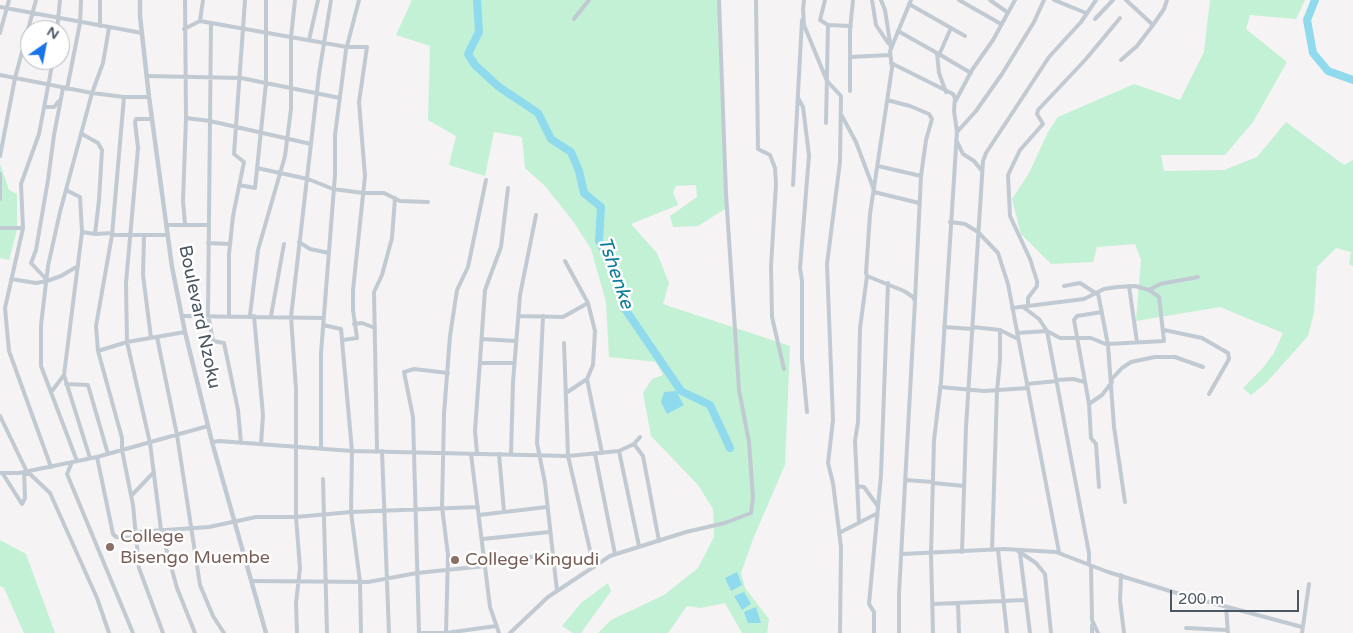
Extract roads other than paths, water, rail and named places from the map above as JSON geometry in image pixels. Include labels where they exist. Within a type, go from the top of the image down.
[{"type":"street","points":[[0,33],[9,0]]},
{"type":"street","points":[[0,156],[15,78],[36,0]]},
{"type":"street","points":[[58,18],[60,0]]},
{"type":"street","points":[[47,281],[31,263],[36,250],[61,98],[80,23],[81,0]]},
{"type":"street","points":[[100,0],[100,26]]},
{"type":"street","name":"Boulevard Nzoku","points":[[140,0],[149,97],[166,224],[185,332],[212,442],[253,581],[266,633]]},
{"type":"street","points":[[185,0],[184,76],[186,118],[182,190],[185,224]]},
{"type":"street","points":[[200,21],[203,0]]},
{"type":"street","points":[[229,315],[230,244],[244,162],[234,154],[241,78],[245,0]]},
{"type":"street","points":[[239,185],[254,188],[257,168],[266,83],[266,0]]},
{"type":"street","points":[[261,444],[263,415],[252,316],[258,250],[281,172],[287,138],[292,89],[291,38],[295,0]]},
{"type":"street","points":[[309,40],[318,0]]},
{"type":"street","points":[[297,633],[296,603],[299,583],[296,517],[296,389],[291,317],[308,179],[316,94],[331,0]]},
{"type":"street","points":[[321,449],[320,371],[335,135],[347,47],[359,0]]},
{"type":"street","points":[[574,19],[590,0]]},
{"type":"street","points":[[510,633],[557,591],[615,554],[751,513],[753,498],[750,442],[739,390],[726,194],[719,0]]},
{"type":"street","points":[[756,0],[758,149],[770,156],[775,168],[772,317],[784,369]]},
{"type":"street","points":[[793,185],[804,0]]},
{"type":"street","points":[[825,0],[820,20],[828,25],[851,26]]},
{"type":"street","points":[[850,91],[853,0]]},
{"type":"street","points":[[872,0],[876,25],[889,44]]},
{"type":"street","points":[[881,0],[885,10],[891,50]]},
{"type":"street","points":[[959,0],[1001,24]]},
{"type":"street","points":[[990,0],[1007,12]]},
{"type":"street","points":[[955,102],[1015,0]]},
{"type":"street","points":[[957,132],[976,111],[1002,74],[1034,22],[1044,0]]},
{"type":"street","points":[[1054,0],[1065,2],[1086,13]]},
{"type":"street","points":[[962,552],[978,232],[982,170],[986,153],[1023,93],[1052,52],[1076,29],[1096,0]]},
{"type":"street","points":[[1096,19],[1113,0]]},
{"type":"street","points":[[1126,0],[1153,25]]},
{"type":"street","points":[[1121,60],[1137,46],[1164,9],[1167,0]]},
{"type":"street","points":[[859,523],[855,441],[858,422],[860,328],[867,276],[869,226],[892,68],[890,63],[891,50],[910,2],[966,36]]},
{"type":"street","points":[[0,7],[142,33]]},
{"type":"street","points":[[803,9],[804,25],[827,81],[841,96],[840,162],[827,264],[833,420],[828,463],[834,483],[841,546],[840,633]]},
{"type":"street","points":[[1026,307],[1028,298],[1037,286],[1037,282],[1030,260],[1010,216],[1008,175],[1020,150],[1043,124],[1037,114],[1038,110],[1096,48],[1120,18]]},
{"type":"street","points":[[184,30],[200,21],[266,31],[291,38],[324,41],[347,47],[367,47],[359,102],[365,176],[353,290],[354,324],[357,339],[343,340]]},
{"type":"street","points":[[211,23],[208,316],[213,341],[224,343],[238,410],[241,443]]},
{"type":"street","points":[[826,123],[828,25]]},
{"type":"street","points":[[78,461],[42,366],[42,325],[54,239],[92,93],[103,63],[109,28]]},
{"type":"street","points":[[946,92],[939,73],[938,54],[951,28]]},
{"type":"street","points":[[898,31],[971,73]]},
{"type":"street","points":[[850,57],[890,55]]},
{"type":"street","points":[[890,63],[954,95],[955,102],[954,110],[957,132],[940,387],[934,440],[933,633]]},
{"type":"street","points":[[51,467],[9,351],[5,308],[23,228],[21,184],[39,134],[52,70]]},
{"type":"street","points":[[0,76],[92,93],[124,97],[149,97]]},
{"type":"street","points":[[147,76],[241,78],[340,98]]},
{"type":"street","points":[[124,97],[112,234],[96,326],[98,351],[122,438],[122,450],[132,495],[139,568],[163,633]]},
{"type":"street","points":[[45,107],[54,107],[61,98]]},
{"type":"street","points":[[798,98],[803,107],[809,155],[800,268],[802,281],[802,359],[807,412]]},
{"type":"street","points":[[887,100],[910,106],[932,118],[921,176],[919,203],[899,633]]},
{"type":"street","points":[[841,114],[856,142],[874,191]]},
{"type":"street","points":[[152,118],[136,119],[135,122],[138,148],[126,283],[127,342],[150,443],[161,530],[176,588],[195,633]]},
{"type":"street","points":[[186,118],[261,131],[311,144]]},
{"type":"street","points":[[82,134],[98,143],[102,150],[100,200],[95,234]]},
{"type":"street","points":[[956,140],[963,154],[974,161],[982,170]]},
{"type":"street","points":[[878,166],[921,176]]},
{"type":"street","points":[[257,168],[308,179],[333,189],[364,194],[384,193],[400,201],[428,202]]},
{"type":"street","points":[[0,174],[0,199]]},
{"type":"street","points":[[446,633],[448,555],[442,507],[443,453],[454,303],[457,290],[468,267],[486,180]]},
{"type":"street","points":[[477,453],[475,431],[485,290],[501,247],[508,188]]},
{"type":"street","points":[[66,190],[80,197],[82,232],[64,375],[90,458]]},
{"type":"street","points":[[874,191],[919,203]]},
{"type":"street","points":[[389,633],[385,579],[385,511],[375,395],[376,328],[374,292],[382,274],[392,238],[395,198]]},
{"type":"street","points":[[511,454],[514,363],[518,316],[536,215]]},
{"type":"street","points":[[950,222],[965,224],[978,232],[998,253],[1008,284],[1059,552]]},
{"type":"street","points":[[166,224],[208,225]]},
{"type":"street","points":[[0,228],[23,228]]},
{"type":"street","points":[[82,232],[144,236],[168,235]]},
{"type":"street","points":[[144,236],[143,275],[151,338]]},
{"type":"street","points":[[299,242],[310,249],[329,253]]},
{"type":"street","points":[[208,243],[230,244]]},
{"type":"street","points":[[271,316],[284,244]]},
{"type":"street","points":[[565,261],[588,303],[595,331],[593,365],[587,379],[566,393]]},
{"type":"street","points":[[11,279],[36,282],[55,280],[78,266]]},
{"type":"street","points":[[867,276],[888,283],[909,294],[915,301]]},
{"type":"street","points":[[1149,290],[1160,284],[1198,277]]},
{"type":"street","points":[[874,633],[874,612],[869,604],[881,475],[888,283]]},
{"type":"street","points":[[1064,286],[1080,283],[1098,293],[1108,345],[1114,427],[1125,502]]},
{"type":"street","points":[[1006,332],[1047,331],[1060,338],[1091,338],[1108,345],[1164,341],[1160,298],[1149,290],[1130,286],[1106,288],[1084,299],[1012,308]]},
{"type":"street","points":[[1130,286],[1137,342]]},
{"type":"street","points":[[518,316],[563,317],[588,303]]},
{"type":"street","points":[[1026,307],[1039,319],[1047,331],[1057,380],[1063,425],[1089,553],[1092,633]]},
{"type":"street","points":[[1099,487],[1096,444],[1091,438],[1089,404],[1075,317],[1102,312]]},
{"type":"street","points":[[182,316],[229,315],[324,318]]},
{"type":"street","points":[[542,316],[537,442],[557,591]]},
{"type":"street","points":[[354,324],[365,323],[376,328]]},
{"type":"street","points":[[323,325],[341,328],[343,340],[352,451],[351,512],[360,582],[361,633]]},
{"type":"street","points":[[944,327],[1000,330],[1018,340]]},
{"type":"street","points":[[992,550],[1000,330]]},
{"type":"street","points":[[1164,330],[1202,338],[1228,353],[1229,359],[1209,394]]},
{"type":"street","points":[[98,351],[127,342],[185,332]]},
{"type":"street","points":[[157,337],[176,435],[200,585],[213,616],[224,633]]},
{"type":"street","points":[[482,339],[516,342]]},
{"type":"street","points":[[564,343],[568,456],[594,566]]},
{"type":"street","points":[[1089,404],[1102,395],[1122,368],[1131,362],[1155,357],[1175,357],[1202,367]]},
{"type":"street","points":[[480,363],[514,363]]},
{"type":"street","points":[[448,373],[436,370],[405,371],[414,417],[415,510],[420,633],[446,633],[496,626]]},
{"type":"street","points":[[52,391],[64,375]]},
{"type":"street","points":[[587,379],[602,453]]},
{"type":"street","points":[[940,387],[997,391],[1057,380],[1072,379],[1084,382]]},
{"type":"street","points":[[66,384],[88,384],[108,454]]},
{"type":"street","points":[[0,416],[25,472],[25,498],[22,504],[2,474],[25,472],[97,457],[208,426]]},
{"type":"street","points":[[212,442],[352,451],[380,450],[568,456],[619,451],[634,444],[640,437]]},
{"type":"street","points":[[634,444],[643,456],[659,541]]},
{"type":"street","points":[[619,451],[639,546]]},
{"type":"street","points":[[471,454],[490,606],[499,633]]},
{"type":"street","points":[[499,454],[504,512]]},
{"type":"street","points":[[595,454],[615,554]]},
{"type":"street","points":[[97,457],[113,534],[116,537],[137,539]]},
{"type":"street","points":[[72,462],[67,474],[134,633]]},
{"type":"street","points":[[25,472],[50,493],[97,598],[109,633]]},
{"type":"street","points":[[132,495],[154,472]]},
{"type":"street","points":[[323,479],[327,633]]},
{"type":"street","points":[[905,480],[964,486]]},
{"type":"street","points":[[856,486],[864,487],[877,505]]},
{"type":"street","points":[[130,538],[136,532],[192,528],[256,517],[296,517],[442,507],[478,507]]},
{"type":"street","points":[[479,514],[547,507]]},
{"type":"street","points":[[839,533],[876,514]]},
{"type":"street","points":[[482,539],[549,532]]},
{"type":"street","points":[[902,554],[992,550],[1019,552],[1048,550],[1059,552],[1121,575],[1226,607],[1302,627]]},
{"type":"street","points":[[998,550],[1007,633]]},
{"type":"street","points":[[1019,552],[1030,633]]},
{"type":"street","points":[[1019,552],[1036,564],[1045,574],[1051,633]]},
{"type":"street","points":[[253,581],[299,583],[360,582],[417,573],[447,571],[552,554]]},
{"type":"street","points":[[1121,575],[1120,600],[1124,633]]},
{"type":"street","points":[[1302,633],[1309,584]]},
{"type":"street","points":[[933,604],[1025,600]]},
{"type":"street","points":[[958,603],[959,633]]},
{"type":"street","points":[[1186,628],[1227,631],[1226,607]]},
{"type":"street","points":[[1092,622],[1098,633]]},
{"type":"water","points":[[676,391],[684,405],[667,414],[661,402],[664,392]]},
{"type":"water","points":[[737,572],[742,585],[731,591],[725,578]]},
{"type":"water","points":[[744,592],[751,604],[742,610],[734,596]]},
{"type":"water","points":[[756,607],[761,623],[748,623],[744,612]]},
{"type":"waterway","name":"Tshenke","points":[[477,0],[479,32],[468,54],[475,65],[499,87],[538,113],[551,139],[571,152],[579,171],[584,193],[601,207],[599,241],[623,287],[623,306],[681,391],[710,405],[730,448]]},
{"type":"waterway","points":[[1315,0],[1307,20],[1313,53],[1328,71],[1353,80]]},
{"type":"place","name":"College Bisengo Muembe","points":[[110,547]]},
{"type":"place","name":"College Kingudi","points":[[455,560]]}]
